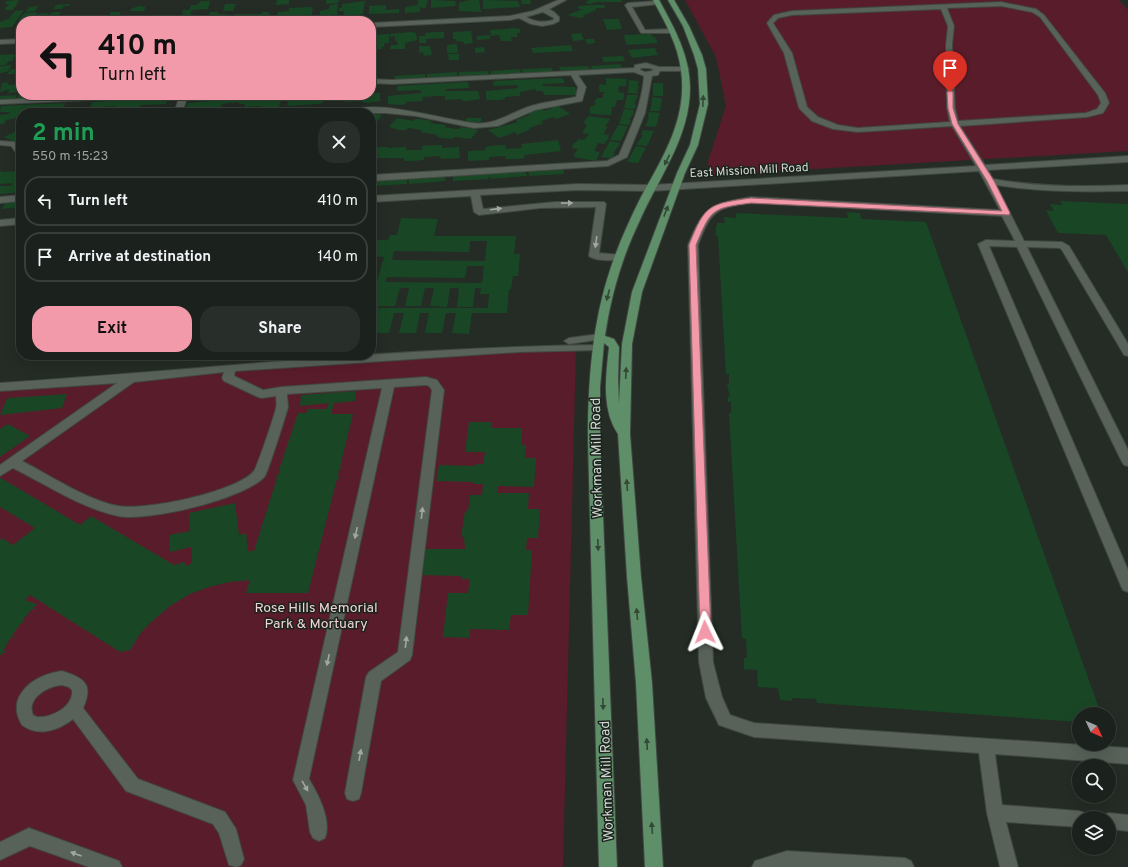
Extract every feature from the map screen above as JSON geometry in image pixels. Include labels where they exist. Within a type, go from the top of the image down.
[{"type":"main road","name":"Workman Mill Road","points":[[654,867],[644,683],[634,577],[624,434],[627,344],[637,292],[676,186],[698,133],[704,104],[702,69],[688,31],[671,0]]},
{"type":"main road","name":"Workman Mill Road","points":[[608,867],[592,408],[598,343],[607,296],[619,257],[651,188],[661,172],[680,132],[686,103],[685,69],[679,46],[657,2]]},
{"type":"main road","points":[[670,28],[685,36],[697,64],[702,69]]},
{"type":"main road","points":[[598,343],[610,341],[614,347],[612,370],[613,407],[616,420],[624,434]]},
{"type":"street","points":[[376,25],[510,18],[542,9],[563,0]]},
{"type":"street","points":[[657,2],[628,5],[643,32],[670,28]]},
{"type":"street","points":[[1001,4],[1020,6],[1034,10],[1042,16],[1102,95],[1105,103],[1100,110],[1087,115],[955,124],[858,130],[836,127],[815,119],[803,108],[788,53],[770,23],[776,16],[792,13],[1001,4]]},
{"type":"street","points":[[943,6],[951,26],[949,44],[950,108],[955,124],[990,181],[1128,462]]},
{"type":"street","points":[[520,16],[534,24],[547,24],[556,21],[557,18],[555,15],[542,9]]},
{"type":"street","points":[[0,42],[16,41]]},
{"type":"street","points":[[636,70],[638,67],[646,65],[653,66],[657,70]]},
{"type":"street","points":[[376,81],[392,82],[636,70],[640,73],[648,74],[655,73],[657,70],[685,69]]},
{"type":"street","points":[[376,111],[416,114],[474,126],[495,124],[534,108],[579,99],[582,87],[573,73]]},
{"type":"street","points":[[376,178],[608,163],[615,161],[622,157],[642,112],[648,74]]},
{"type":"street","points":[[0,102],[45,100]]},
{"type":"street","points":[[0,142],[12,144],[16,148]]},
{"type":"street","name":"East Mission Mill Road","points":[[376,199],[578,187],[651,188],[1128,160]]},
{"type":"street","points":[[990,181],[1028,188],[1077,190],[1128,188]]},
{"type":"street","points":[[532,189],[533,205]]},
{"type":"street","points":[[475,193],[478,212],[533,205],[567,203],[601,204],[594,256],[619,257]]},
{"type":"street","points":[[0,200],[16,198]]},
{"type":"street","points":[[1006,213],[751,200],[723,204],[711,211],[702,222],[693,245],[706,662],[714,698],[724,720],[754,730],[1128,756]]},
{"type":"street","points":[[0,222],[16,221]]},
{"type":"street","points":[[1128,353],[1066,248],[1062,245],[983,244],[1128,586]]},
{"type":"street","points":[[376,358],[598,343]]},
{"type":"street","points":[[0,387],[132,378],[230,368],[352,360]]},
{"type":"street","points":[[230,368],[228,378],[262,394],[282,391],[426,381],[433,383],[438,390],[404,655],[374,677],[353,793]]},
{"type":"street","points":[[0,471],[132,378]]},
{"type":"street","points":[[319,832],[314,803],[301,780],[389,383]]},
{"type":"street","points":[[12,462],[92,503],[119,511],[137,512],[189,504],[224,494],[249,481],[260,473],[282,407],[282,391]]},
{"type":"street","points":[[74,709],[132,785],[219,818],[227,829],[235,859]]},
{"type":"street","points":[[986,747],[995,813],[1009,867]]},
{"type":"street","points":[[995,813],[1072,818]]},
{"type":"street","points":[[1116,822],[1128,823]]},
{"type":"street","points":[[0,851],[29,837],[113,867]]},
{"type":"street","points":[[761,867],[787,860],[905,867]]},
{"type":"green space","points":[[685,0],[1119,0],[1128,10],[1128,151],[710,175],[708,161],[726,106],[716,57]]},
{"type":"green space","name":"Rose Hills Memorial Park & Mortuary","points":[[576,348],[563,867],[0,867],[0,383]]},
{"type":"building","points":[[19,0],[13,10],[4,10],[9,4],[5,4],[6,1]]},
{"type":"building","points":[[277,0],[289,0],[289,4],[276,5]]},
{"type":"building","points":[[326,0],[339,0],[338,3],[326,4]]},
{"type":"building","points":[[418,0],[428,0],[426,8],[422,8],[420,6],[420,12],[405,13],[405,7],[418,5]]},
{"type":"building","points":[[431,0],[455,1],[456,6],[431,8]]},
{"type":"building","points":[[469,0],[479,0],[481,12],[459,11],[459,3]]},
{"type":"building","points":[[483,0],[518,1],[520,7],[483,9]]},
{"type":"building","points":[[521,0],[530,0],[531,4],[522,4]]},
{"type":"building","points":[[589,0],[621,0],[622,2],[585,3]]},
{"type":"building","points":[[201,1],[210,1],[208,9],[192,10],[190,14],[196,16],[181,16],[182,14],[187,13],[182,13],[183,10],[189,10],[191,5],[197,5]]},
{"type":"building","points":[[365,1],[363,14],[343,16],[344,11],[339,11],[339,8],[342,8],[342,4]]},
{"type":"building","points":[[70,4],[69,6],[64,6],[62,9],[53,9],[56,5]]},
{"type":"building","points":[[225,4],[236,4],[233,11],[223,11]]},
{"type":"building","points":[[338,4],[337,16],[320,16],[320,11],[329,9],[329,6]]},
{"type":"building","points":[[386,5],[386,10],[399,9],[399,13],[369,14],[369,6]]},
{"type":"building","points":[[604,5],[605,8],[596,8],[596,10],[582,16],[585,17],[581,18],[567,15],[583,9],[579,9],[578,6]]},
{"type":"building","points":[[39,6],[35,11],[26,12],[29,7]]},
{"type":"building","points":[[140,6],[146,7],[144,11],[130,11],[132,8]]},
{"type":"building","points":[[313,7],[311,16],[277,16],[278,12],[289,11],[289,8]]},
{"type":"building","points":[[24,10],[20,16],[16,16],[16,21],[12,27],[0,28],[0,22],[11,18],[9,18],[15,11]]},
{"type":"building","points":[[61,12],[58,16],[50,16],[51,13]]},
{"type":"building","points":[[111,12],[121,12],[119,16],[109,16]]},
{"type":"building","points":[[210,12],[227,14],[226,16],[208,16]]},
{"type":"building","points":[[262,12],[269,12],[268,14],[270,13],[269,16],[233,16],[237,14],[261,14]]},
{"type":"building","points":[[24,13],[49,13],[47,16],[22,16]]},
{"type":"building","points":[[603,19],[619,19],[622,29],[607,30]]},
{"type":"building","points":[[520,29],[521,33],[517,33],[517,37],[511,37],[512,41],[501,41],[499,35],[491,36],[490,30]]},
{"type":"building","points":[[471,31],[473,43],[464,44],[464,42],[453,39],[453,32]]},
{"type":"building","points":[[444,32],[444,38],[426,39],[426,43],[419,43],[419,36],[425,36],[425,33]]},
{"type":"building","points":[[416,33],[417,40],[405,43],[405,49],[390,49],[391,45],[398,45],[397,41],[395,41],[395,36],[390,37],[390,34]]},
{"type":"building","points":[[581,33],[584,40],[573,41],[571,34]]},
{"type":"building","points":[[389,34],[389,43],[384,43],[384,47],[382,47],[382,49],[376,50],[376,35]]},
{"type":"building","points":[[651,34],[655,37],[658,43],[627,45],[624,38],[624,35]]},
{"type":"building","points":[[490,35],[490,39],[477,40],[477,36]]},
{"type":"building","points":[[585,39],[594,39],[595,43],[587,44]]},
{"type":"building","points":[[457,44],[458,53],[447,53],[447,45]]},
{"type":"building","points":[[571,45],[573,51],[533,53],[531,48]]},
{"type":"building","points":[[419,46],[430,46],[432,55],[424,56],[423,52],[419,53]]},
{"type":"building","points":[[484,47],[485,52],[475,53],[475,48]]},
{"type":"building","points":[[655,48],[658,55],[632,58],[628,50]]},
{"type":"building","points":[[16,54],[12,61],[9,61],[5,65],[0,65],[0,55]]},
{"type":"building","points":[[448,54],[459,54],[459,60],[449,60]]},
{"type":"building","points":[[623,56],[625,61],[604,62],[602,57]]},
{"type":"building","points":[[620,64],[622,68],[592,70],[591,66]]},
{"type":"building","points":[[12,65],[7,72],[0,73],[0,66]]},
{"type":"building","points":[[588,66],[590,70],[561,71],[559,67]]},
{"type":"building","points":[[552,68],[553,72],[523,73],[522,69]]},
{"type":"building","points":[[11,69],[16,69],[16,74],[7,74]]},
{"type":"building","points":[[520,69],[521,73],[491,75],[491,71]]},
{"type":"building","points":[[488,71],[489,75],[459,77],[459,72]]},
{"type":"building","points":[[457,72],[457,77],[427,78],[427,74]]},
{"type":"building","points":[[425,74],[425,78],[395,80],[394,76]]},
{"type":"building","points":[[563,78],[565,83],[542,84],[543,86],[575,87],[578,95],[544,95],[543,91],[536,91],[535,89],[520,92],[520,96],[505,97],[505,99],[499,100],[487,100],[486,97],[486,91],[518,88],[517,85],[494,86],[493,81]]},
{"type":"building","points":[[606,78],[627,79],[626,86],[619,86],[618,92],[624,93],[623,100],[617,100],[615,107],[612,107],[611,115],[590,114],[590,107],[595,105],[596,103],[594,103],[597,98],[603,98],[603,94],[605,92],[599,92],[600,89],[598,89],[600,84],[606,85]]},
{"type":"building","points":[[629,80],[639,81],[637,86],[639,86],[637,89],[638,94],[628,93]]},
{"type":"building","points":[[9,82],[7,85],[16,84],[16,92],[8,93],[10,89],[0,92],[2,83]]},
{"type":"building","points":[[468,82],[469,88],[446,89],[446,91],[478,91],[480,99],[468,101],[462,101],[462,99],[445,100],[445,96],[438,96],[422,97],[423,101],[406,102],[406,104],[400,105],[388,104],[388,96],[421,93],[421,90],[397,91],[397,86]]},
{"type":"building","points":[[653,83],[663,83],[663,96],[653,96]]},
{"type":"building","points":[[376,93],[380,93],[380,101],[368,103],[362,101],[345,102],[346,100],[376,100]]},
{"type":"building","points":[[16,95],[14,100],[0,100],[0,96]]},
{"type":"building","points":[[627,95],[638,95],[637,99],[635,99],[635,109],[624,108]]},
{"type":"building","points":[[652,97],[662,98],[660,111],[650,111],[652,106],[651,102],[653,102]]},
{"type":"building","points":[[167,100],[166,104],[141,105],[140,107],[174,107],[114,108],[115,106],[90,108],[93,102]]},
{"type":"building","points":[[222,100],[281,100],[279,107],[273,108],[261,108],[261,106],[244,107],[245,104],[239,104],[239,102],[222,104],[221,108],[186,108],[188,103]]},
{"type":"building","points":[[288,100],[323,100],[323,103],[287,106]]},
{"type":"building","points":[[66,103],[63,108],[16,108],[16,118],[6,120],[4,124],[0,124],[0,115],[9,114],[10,112],[0,112],[1,106]]},
{"type":"building","points":[[558,106],[570,114],[556,119],[553,117],[541,121],[544,123],[529,128],[531,129],[517,135],[515,132],[499,138],[488,130],[518,122],[516,120],[530,115],[528,114],[530,112],[542,109],[544,111]]},
{"type":"building","points":[[624,109],[634,110],[633,115],[629,120],[631,120],[629,125],[619,124]]},
{"type":"building","points":[[649,112],[660,113],[656,127],[645,126],[648,121]]},
{"type":"building","points":[[376,114],[382,115],[376,124]]},
{"type":"building","points":[[589,116],[610,119],[605,127],[608,127],[603,134],[609,135],[608,139],[604,144],[598,143],[594,151],[600,152],[596,161],[574,157],[575,155],[573,155],[578,149],[572,148],[574,142],[576,143],[578,139],[584,140],[589,134],[582,133],[587,125],[584,124],[584,121]]},
{"type":"building","points":[[397,118],[414,121],[415,119],[420,119],[432,121],[430,123],[446,125],[445,127],[459,129],[461,127],[478,130],[471,139],[454,137],[453,139],[441,138],[436,136],[438,135],[420,132],[422,130],[408,128],[406,130],[399,130],[389,127]]},
{"type":"building","points":[[466,118],[481,118],[481,122],[466,122]]},
{"type":"building","points":[[618,125],[628,126],[621,141],[610,140]]},
{"type":"building","points":[[643,130],[654,131],[647,146],[636,145],[643,135],[641,135]]},
{"type":"building","points":[[16,131],[16,142],[4,137]]},
{"type":"building","points":[[558,140],[561,151],[524,155],[525,158],[518,159],[506,159],[505,156],[489,157],[489,160],[469,161],[468,158],[468,151],[486,150],[485,147],[505,145],[506,149],[522,148],[521,144]]},
{"type":"building","points":[[610,141],[620,143],[613,153],[615,153],[612,158],[601,157]]},
{"type":"building","points":[[442,145],[442,148],[459,147],[460,158],[441,159],[440,156],[424,157],[424,160],[404,161],[404,158],[376,158],[376,147],[406,147],[406,150],[422,150],[422,146]]},
{"type":"building","points":[[636,146],[646,148],[638,163],[627,162]]},
{"type":"building","points":[[563,168],[564,174],[529,176],[528,171]]},
{"type":"building","points":[[0,171],[16,171],[16,192],[0,194],[0,186],[11,186],[13,183],[0,184]]},
{"type":"building","points":[[525,171],[527,176],[491,179],[491,177],[488,177],[489,179],[453,181],[453,175]]},
{"type":"building","points":[[445,176],[445,181],[409,184],[409,178]]},
{"type":"building","points":[[407,178],[407,184],[376,186],[376,180]]},
{"type":"building","points":[[1060,201],[1128,204],[1128,272],[1106,235],[1058,233],[1046,210],[1054,211],[1050,204],[1063,205]]},
{"type":"building","points":[[6,202],[16,202],[16,208],[2,209]]},
{"type":"building","points":[[847,212],[860,213],[861,219],[926,222],[1099,707],[1072,707],[1072,721],[817,703],[816,699],[792,698],[792,701],[780,700],[778,688],[758,687],[757,670],[744,669],[744,658],[747,658],[746,639],[742,638],[729,413],[731,413],[731,402],[728,402],[728,396],[730,397],[727,384],[729,384],[729,374],[726,374],[718,236],[716,236],[716,226],[717,223],[725,223],[724,217],[736,218],[736,213],[848,218]]},
{"type":"building","points":[[401,218],[438,219],[434,236],[516,236],[514,254],[520,254],[518,276],[513,276],[511,289],[509,289],[507,313],[472,313],[469,334],[452,333],[456,313],[446,313],[442,333],[425,333],[429,313],[420,313],[416,333],[399,333],[404,313],[394,313],[389,333],[376,333],[376,284],[384,257],[376,256],[376,240],[388,240],[390,235],[397,235]],"holes":[[[470,241],[487,241],[485,261],[392,260],[394,251],[469,252]],[[467,266],[484,266],[482,283],[385,282],[387,277],[465,278]],[[400,288],[409,288],[405,306],[421,306],[425,288],[434,288],[430,306],[447,307],[450,288],[459,288],[457,307],[473,307],[475,288],[481,288],[480,294],[489,294],[488,308],[378,308],[379,306],[395,306]]]},
{"type":"building","points":[[356,391],[355,401],[334,403],[331,414],[353,414],[340,467],[342,467],[339,469],[339,479],[337,479],[308,593],[246,593],[250,580],[230,582],[209,587],[190,594],[170,606],[150,623],[140,634],[130,650],[120,652],[30,595],[25,600],[37,604],[33,608],[35,608],[34,610],[32,609],[22,621],[25,622],[21,623],[12,636],[14,636],[13,638],[11,637],[3,651],[5,651],[5,653],[2,653],[0,656],[0,540],[2,538],[13,545],[35,528],[0,507],[1,478],[80,525],[91,516],[174,565],[184,562],[186,566],[192,563],[191,547],[170,552],[169,535],[190,531],[189,513],[235,503],[239,535],[246,533],[248,551],[254,551],[277,478],[275,478],[278,476],[280,469],[278,469],[280,467],[298,413],[306,413],[308,409],[326,409],[329,403],[300,406],[301,395]]},
{"type":"building","points":[[67,394],[62,408],[0,415],[7,398]]},
{"type":"building","points":[[469,422],[492,422],[492,428],[522,428],[521,445],[526,445],[525,458],[536,458],[534,487],[498,486],[497,493],[529,493],[528,509],[540,509],[538,538],[527,538],[526,550],[532,550],[528,615],[511,615],[509,630],[470,629],[470,638],[443,637],[448,593],[468,593],[470,579],[461,579],[461,576],[420,575],[424,549],[465,549],[464,537],[461,537],[465,511],[468,511],[470,495],[482,495],[483,484],[474,484],[474,482],[436,481],[439,465],[476,466],[476,464],[483,464],[485,452],[465,452]]},
{"type":"building","points":[[8,424],[30,436],[0,457],[0,429]]},
{"type":"route","points":[[705,632],[693,245],[702,222],[711,211],[723,204],[751,200],[1006,213],[990,181],[955,124],[950,108],[950,92]]}]
